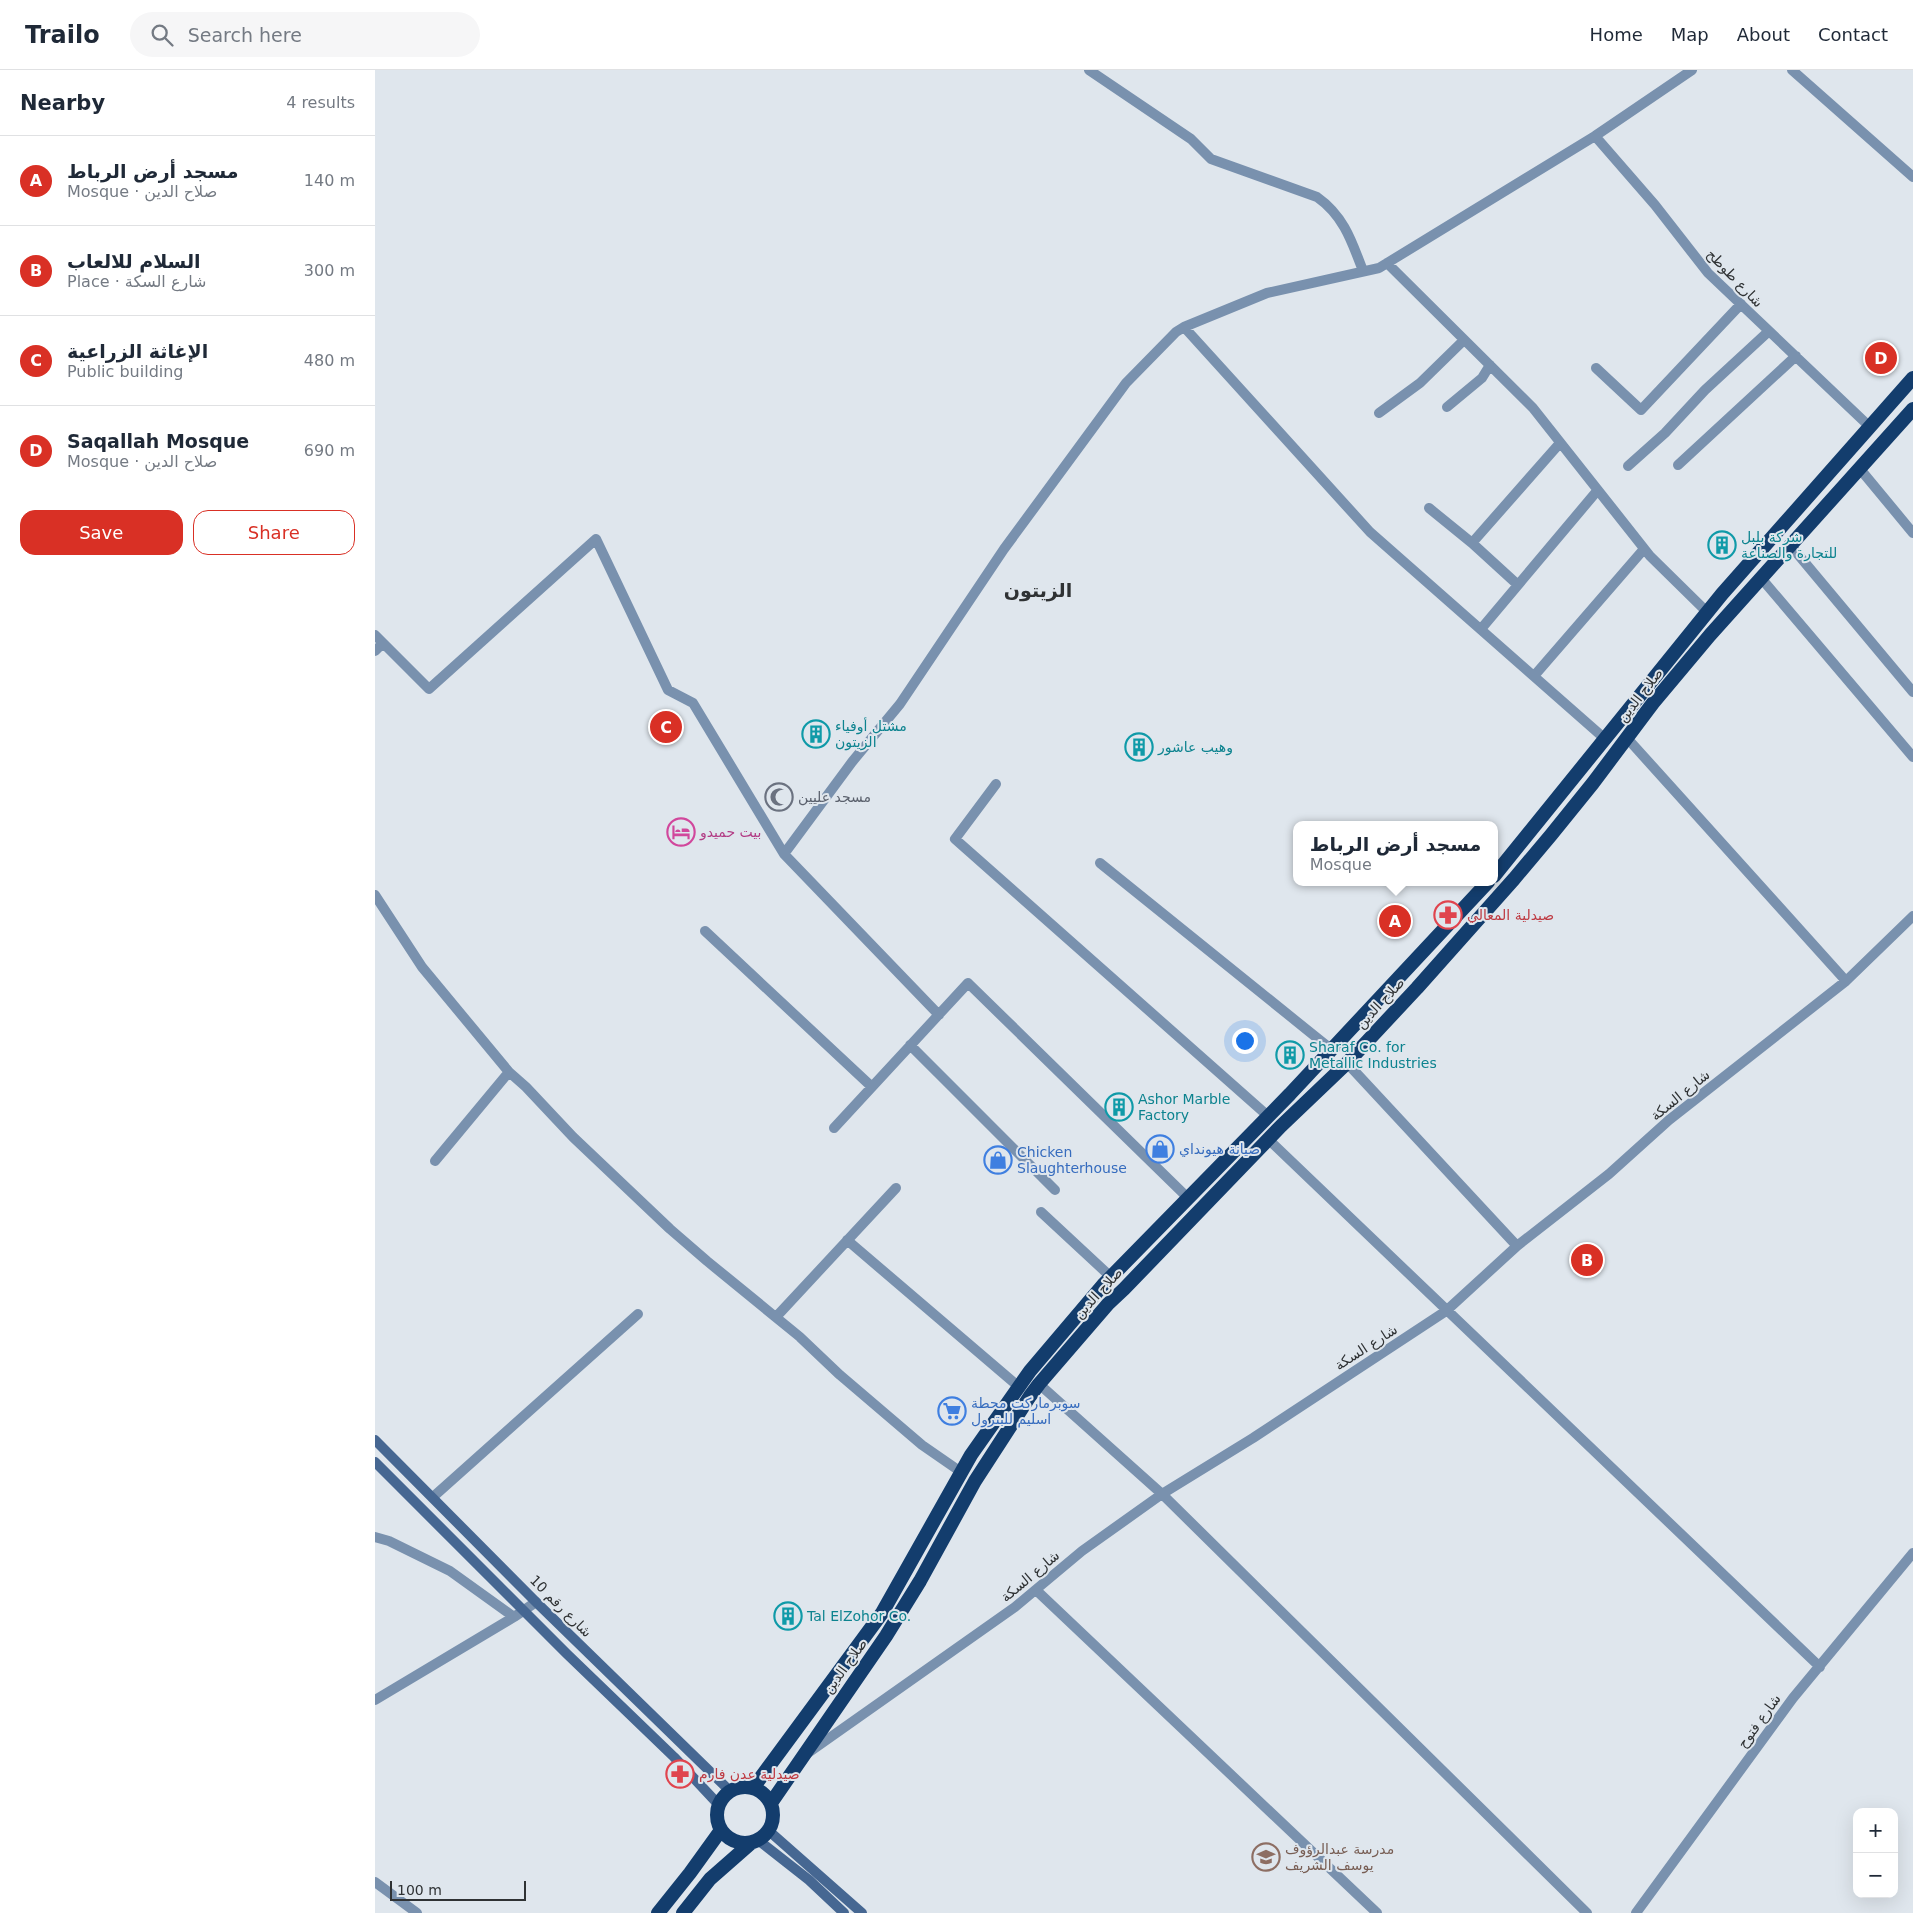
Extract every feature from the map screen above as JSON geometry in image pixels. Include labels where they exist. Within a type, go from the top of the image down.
[{"type":"highway","name":"صلاح الدين","points":[[1498,871],[1707,612],[1913,378]]},
{"type":"highway","name":"صلاح الدين","points":[[771,1803],[886,1636],[920,1581],[975,1482],[1029,1396],[1108,1304],[1268,1139],[1347,1063],[1514,879],[1593,783],[1653,703],[1761,578],[1913,409]]},
{"type":"highway","name":"صلاح الدين","points":[[753,1788],[882,1613],[971,1455],[1030,1371],[1111,1277],[1332,1050],[1484,886]]},
{"type":"highway","points":[[683,1913],[710,1879],[759,1838],[773,1822],[771,1803],[765,1795],[753,1788],[739,1787],[723,1796],[718,1804],[716,1813],[717,1822],[727,1837],[734,1841],[759,1838]]},
{"type":"highway","points":[[658,1913],[721,1830]]},
{"type":"main road","name":"شارع رقم 10","points":[[375,1440],[536,1602],[730,1791]]},
{"type":"main road","points":[[375,1462],[674,1757],[718,1804]]},
{"type":"main road","points":[[759,1838],[809,1880],[844,1913]]},
{"type":"main road","points":[[759,1838],[862,1913]]},
{"type":"street","points":[[1089,70],[1191,139],[1211,158],[1317,197],[1328,205],[1336,212],[1352,242],[1363,271]]},
{"type":"street","points":[[783,854],[852,762],[900,704],[1004,549],[1126,383],[1175,332],[1267,293],[1379,268],[1595,136],[1692,70]]},
{"type":"street","points":[[1792,70],[1913,177]]},
{"type":"street","name":"شارع طوطح","points":[[1595,136],[1655,205],[1708,274],[1870,427]]},
{"type":"street","points":[[1387,263],[1533,408],[1644,549],[1707,612]]},
{"type":"street","points":[[1595,368],[1641,410],[1741,304]]},
{"type":"street","points":[[1185,327],[1370,532],[1604,738]]},
{"type":"street","points":[[1628,466],[1665,433],[1705,390],[1769,331]]},
{"type":"street","points":[[1379,412],[1420,383],[1465,340]]},
{"type":"street","points":[[1679,465],[1796,356]]},
{"type":"street","points":[[1447,407],[1482,378],[1490,365]]},
{"type":"street","points":[[1472,543],[1560,442]]},
{"type":"street","points":[[1860,469],[1913,533]]},
{"type":"street","points":[[1481,629],[1597,491]]},
{"type":"street","points":[[1429,508],[1472,543],[1518,585]]},
{"type":"street","points":[[375,635],[379,647],[429,689],[596,539],[668,690],[693,703],[783,854],[939,1015]]},
{"type":"street","points":[[1791,546],[1913,692]]},
{"type":"street","points":[[1534,676],[1644,549]]},
{"type":"street","points":[[1761,578],[1913,757]]},
{"type":"street","points":[[1627,738],[1846,981]]},
{"type":"street","points":[[996,784],[955,839],[1268,1116]]},
{"type":"street","points":[[1099,863],[1332,1050]]},
{"type":"street","points":[[375,895],[422,967],[509,1072],[526,1087],[573,1137],[707,1261],[776,1317],[922,1445],[961,1472]]},
{"type":"street","name":"شارع السكة","points":[[801,1758],[975,1636],[1036,1590],[1082,1550],[1162,1494],[1253,1438],[1446,1311],[1517,1246],[1609,1174],[1669,1120],[1846,981],[1913,916]]},
{"type":"street","points":[[705,931],[872,1087]]},
{"type":"street","points":[[834,1128],[968,983],[1188,1198]]},
{"type":"street","points":[[911,1045],[1055,1190]]},
{"type":"street","points":[[1347,1063],[1517,1246]]},
{"type":"street","points":[[435,1161],[509,1072]]},
{"type":"street","points":[[1268,1139],[1820,1667]]},
{"type":"street","points":[[776,1317],[896,1188]]},
{"type":"street","points":[[1041,1212],[1111,1277]]},
{"type":"street","points":[[847,1240],[1019,1387]]},
{"type":"street","points":[[433,1497],[638,1314]]},
{"type":"street","points":[[1039,1384],[1162,1494],[1587,1913]]},
{"type":"street","points":[[375,1537],[389,1541],[450,1571],[514,1617]]},
{"type":"street","name":"شارع فتوح","points":[[1641,1911],[1793,1698],[1913,1553]]},
{"type":"street","points":[[1036,1590],[1377,1913]]},
{"type":"street","points":[[375,1700],[536,1602]]},
{"type":"street","points":[[375,1882],[417,1913]]},
{"type":"place","name":"Saqallah Mosque","points":[[1881,358]]},
{"type":"place","name":"شركة بلبل للتجارة والصناعة","points":[[1722,545]]},
{"type":"place","name":"الإغاثة الزراعية","points":[[666,727]]},
{"type":"place","name":"مشتل أوفياء الزيتون","points":[[816,734]]},
{"type":"place","name":"وهيب عاشور","points":[[1139,747]]},
{"type":"place","name":"مسجد عليين","points":[[779,797]]},
{"type":"place","name":"بيت حميدو","points":[[681,832]]},
{"type":"place","name":"صيدلية المعالي","points":[[1448,915]]},
{"type":"place","name":"مسجد أرض الرباط","points":[[1395,921]]},
{"type":"place","name":"Sharaf Co. for Metallic Industries","points":[[1290,1055]]},
{"type":"place","name":"Ashor Marble Factory","points":[[1119,1107]]},
{"type":"place","name":"صيانة هيونداي","points":[[1160,1149]]},
{"type":"place","name":"Chicken Slaughterhouse","points":[[998,1160]]},
{"type":"place","name":"السلام للالعاب","points":[[1587,1260]]},
{"type":"place","name":"سوبرماركت محطة اسليم للبترول","points":[[952,1411]]},
{"type":"place","name":"Tal ElZohor Co.","points":[[788,1616]]},
{"type":"place","name":"صيدلية عدن فارم","points":[[680,1774]]},
{"type":"place","name":"مدرسة عبدالرؤوف يوسف الشريف","points":[[1266,1857]]},
{"type":"district","name":"الزيتون","points":[[1038,590]]}]
